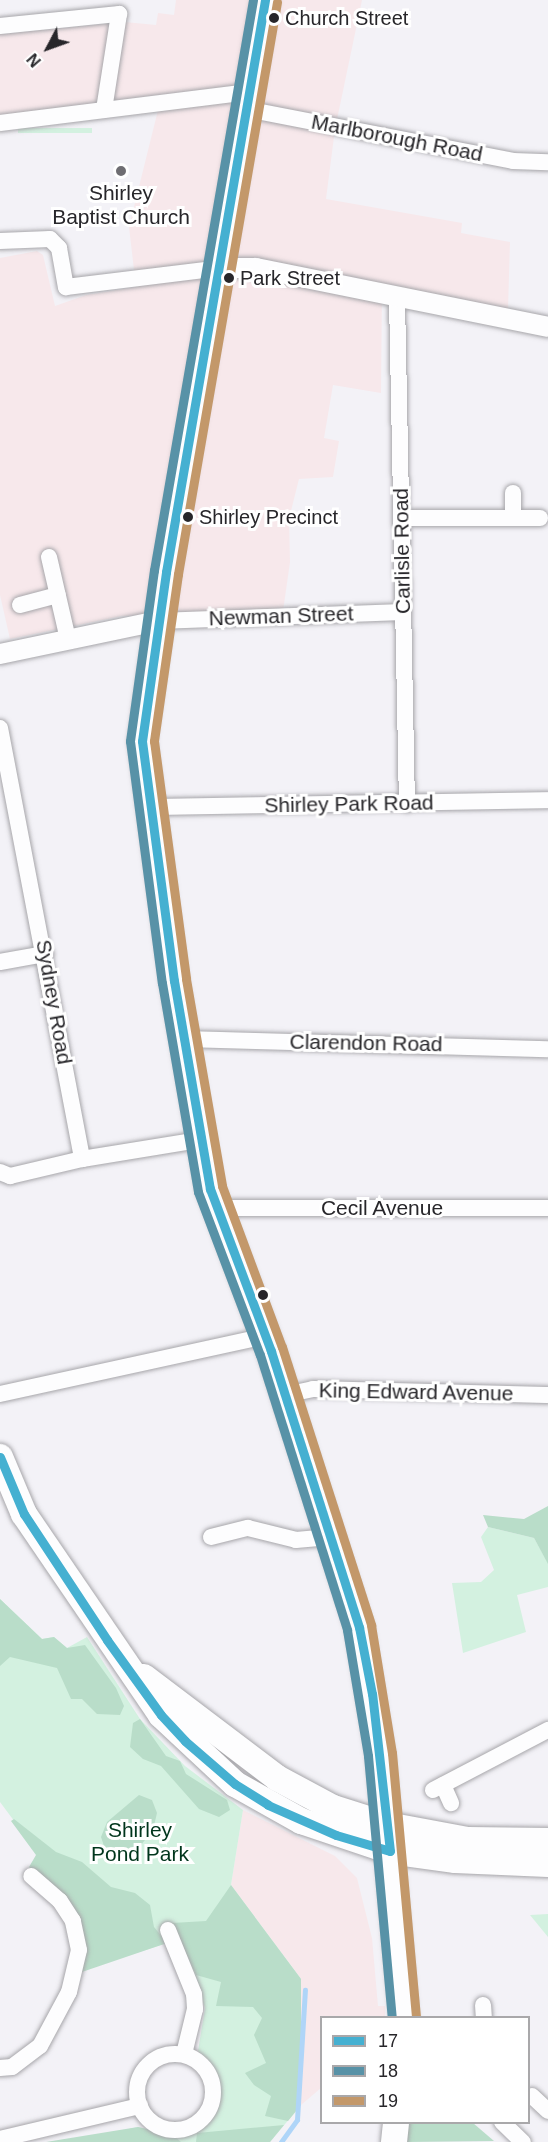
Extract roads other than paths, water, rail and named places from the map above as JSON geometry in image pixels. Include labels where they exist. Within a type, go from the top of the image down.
[{"type":"main road","points":[[265,0],[142,718],[149,807],[199,1140],[216,1208],[265,1336],[330,1537],[358,1627],[372,1694],[390,1851],[405,2016]]},
{"type":"main road","points":[[0,1457],[24,1515],[161,1715],[235,1784],[301,1821],[390,1851],[449,1860],[548,1864]]},
{"type":"main road","points":[[123,1662],[277,1778],[333,1808],[387,1825],[468,1840],[548,1841]]},
{"type":"main road","points":[[394,2142],[396,2124]]},
{"type":"street","points":[[0,26],[119,14],[104,110]]},
{"type":"street","points":[[0,123],[104,110],[247,101]]},
{"type":"street","name":"Marlborough Road","points":[[247,101],[513,161],[548,162]]},
{"type":"street","points":[[0,241],[50,238],[59,248],[66,287],[220,268],[256,268],[548,327]]},
{"type":"street","name":"Carlisle Road","points":[[397,298],[407,804]]},
{"type":"street","points":[[513,493],[513,518]]},
{"type":"street","points":[[402,518],[540,518]]},
{"type":"street","points":[[49,556],[68,639]]},
{"type":"street","points":[[20,604],[58,595]]},
{"type":"street","name":"Newman Street","points":[[158,621],[403,612]]},
{"type":"street","points":[[0,654],[158,621]]},
{"type":"street","name":"Sydney Road","points":[[0,728],[45,954],[82,1159]]},
{"type":"street","name":"Shirley Park Road","points":[[149,807],[548,800]]},
{"type":"street","points":[[0,962],[45,954]]},
{"type":"street","name":"Clarendon Road","points":[[184,1039],[548,1049]]},
{"type":"street","points":[[0,1172],[10,1176],[82,1159],[199,1140]]},
{"type":"street","name":"Cecil Avenue","points":[[216,1208],[548,1208]]},
{"type":"street","points":[[0,1394],[265,1336]]},
{"type":"street","name":"King Edward Avenue","points":[[285,1395],[313,1389],[548,1395]]},
{"type":"street","points":[[211,1537],[248,1528],[296,1540],[330,1537]]},
{"type":"street","points":[[451,1803],[438,1787],[548,1730]]},
{"type":"street","points":[[0,2068],[12,2067],[40,2046],[69,1992],[79,1950],[66,1911],[32,1876]]},
{"type":"street","points":[[168,1930],[194,1994],[195,2009],[184,2054]]},
{"type":"street","points":[[184,2054],[201,2064],[209,2074],[212,2105],[206,2116],[188,2129],[165,2130],[145,2117],[140,2106],[137,2085],[148,2066],[158,2058],[184,2054]]},
{"type":"street","points":[[530,2096],[548,2111]]},
{"type":"street","points":[[1,2139],[140,2106]]},
{"type":"street","points":[[505,2124],[523,2142]]},
{"type":"waterway","points":[[281,2142],[297,2120],[305,1990]]},
{"type":"place","name":"Church Street","points":[[274,18]]},
{"type":"place","name":"Shirley Baptist Church","points":[[121,171]]},
{"type":"place","name":"Park Street","points":[[229,278]]},
{"type":"place","name":"Shirley Precinct","points":[[188,517]]},
{"type":"park label","name":"Shirley Pond Park","points":[[140,1842]]}]
